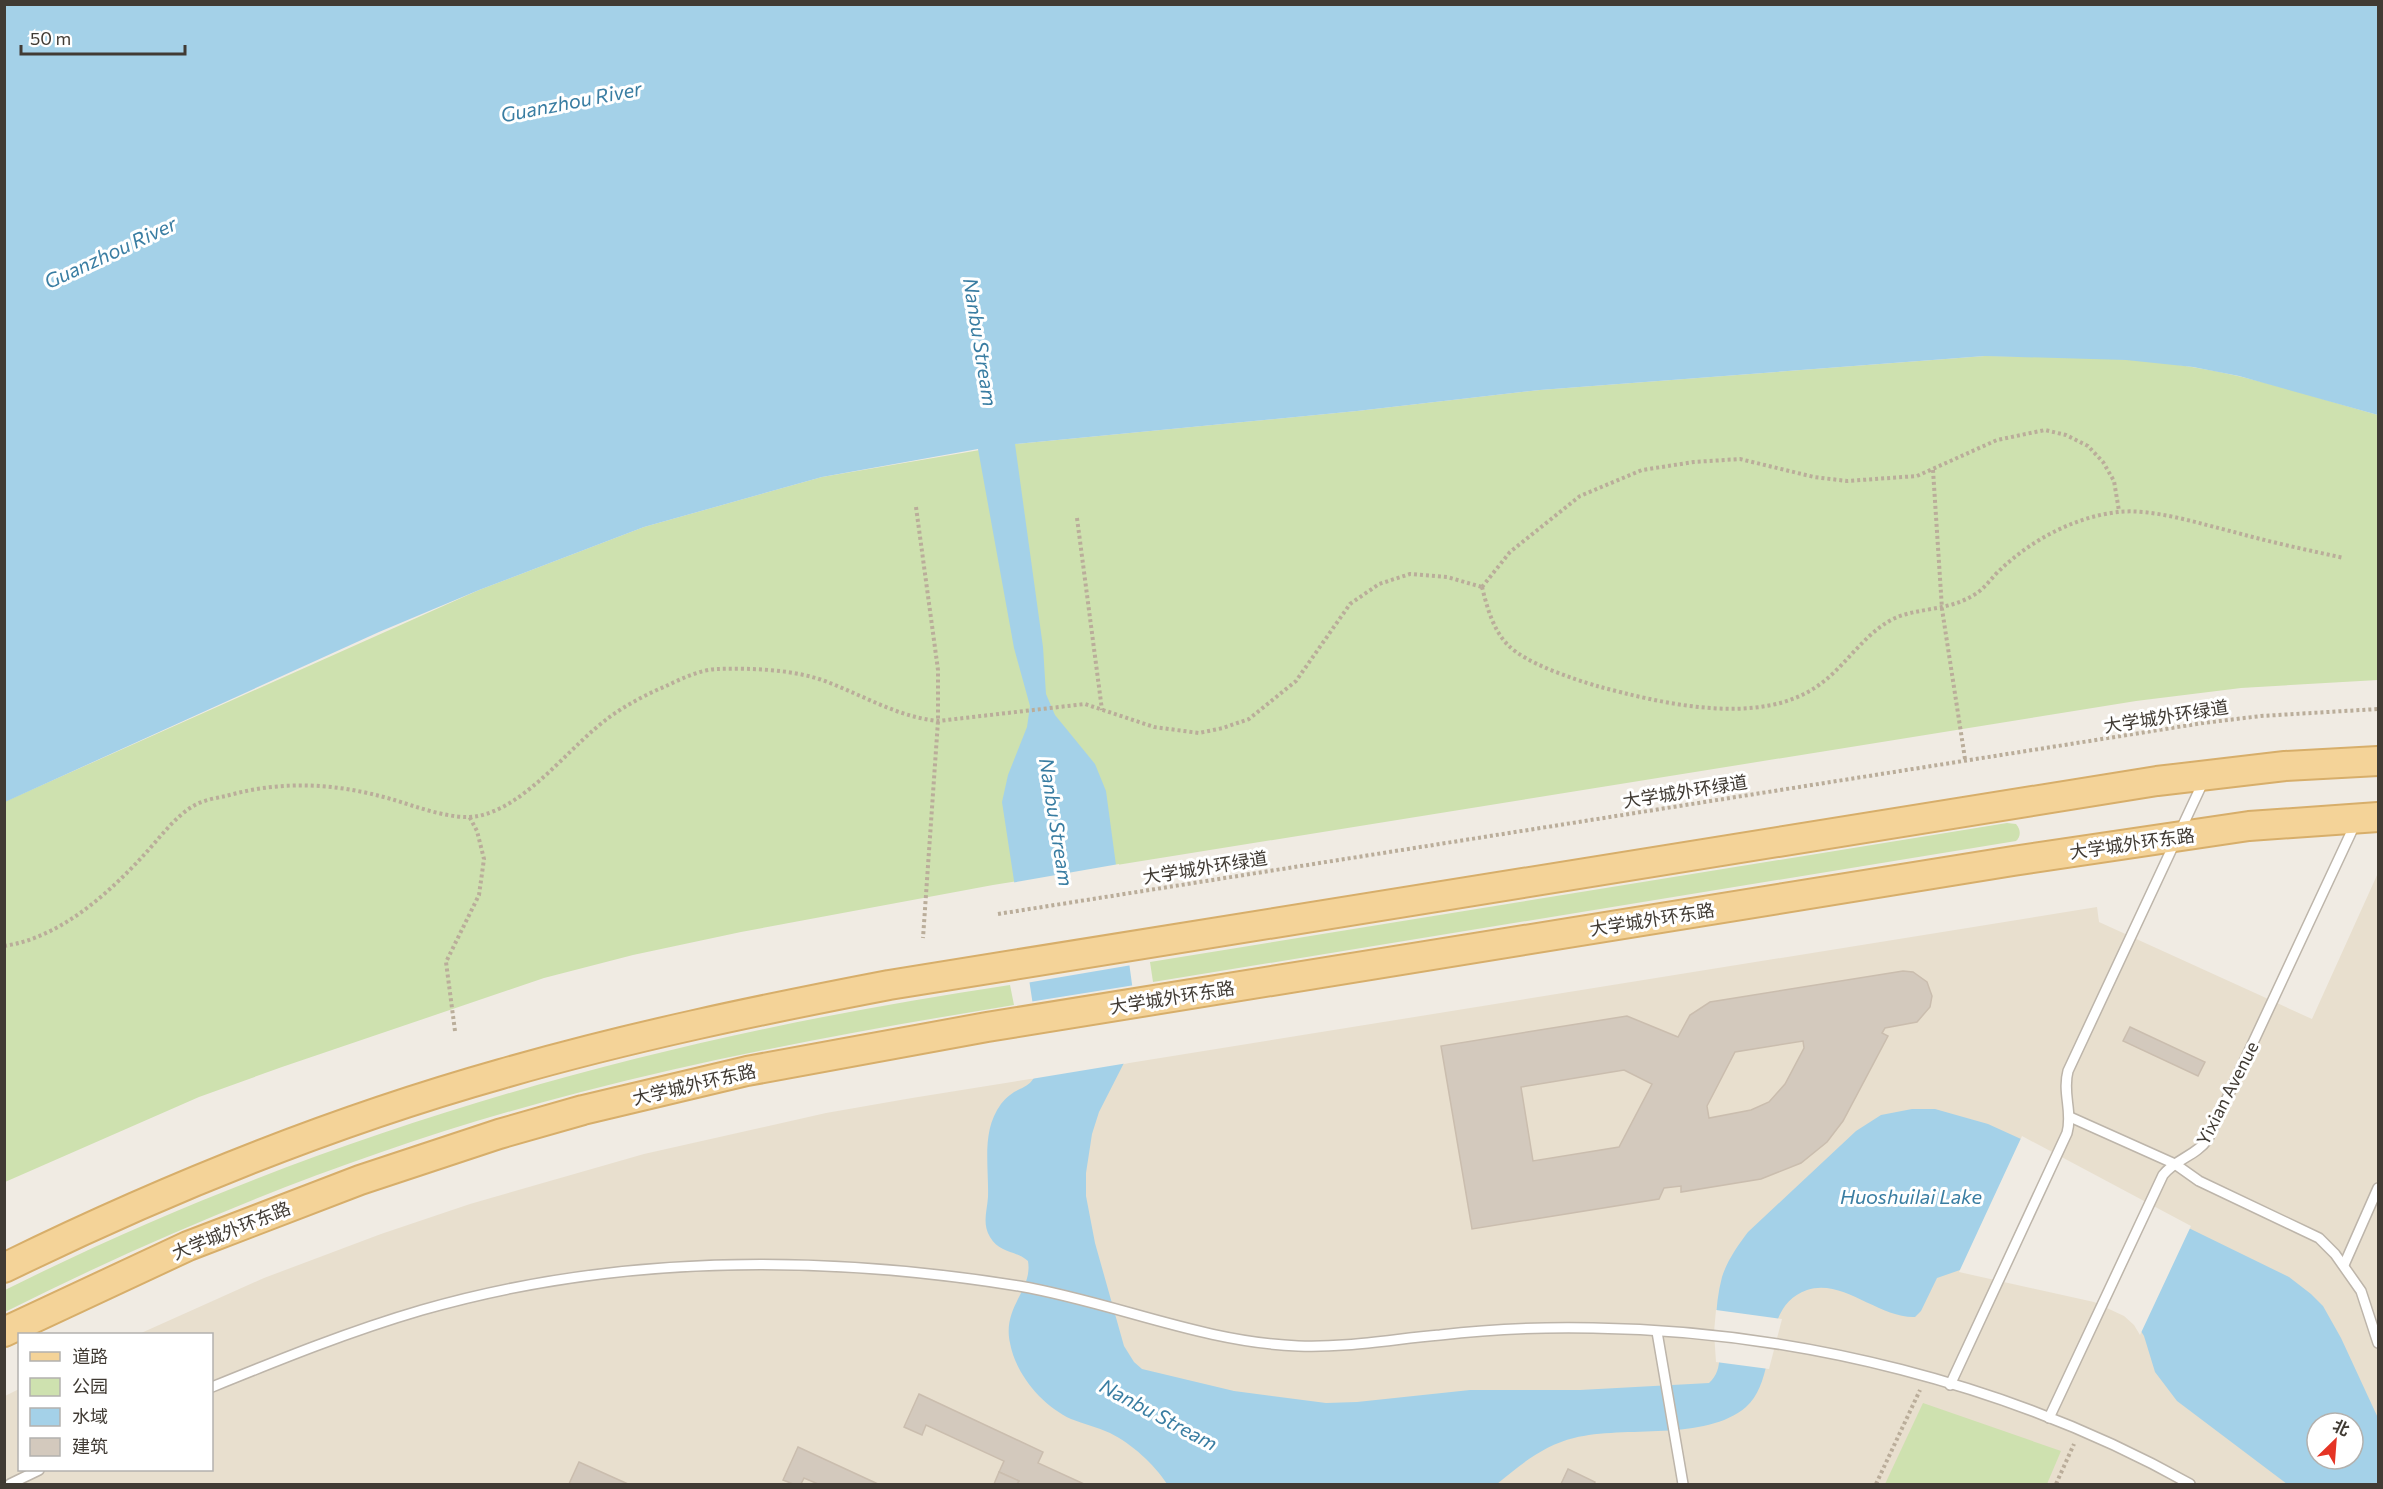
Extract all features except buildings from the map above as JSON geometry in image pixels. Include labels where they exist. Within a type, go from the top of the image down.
[{"type":"main road","points":[[4,1268],[188,1184],[415,1100],[500,1074],[716,1019],[890,985],[2015,802],[2285,766],[2379,761]]},
{"type":"main road","name":"大学城外环东路","points":[[4,1332],[188,1246],[360,1180],[499,1134],[583,1110],[747,1071],[1156,1000],[2178,836],[2250,826],[2369,817]]},
{"type":"lane","points":[[1950,1385],[2067,1133],[2070,1118],[2064,1088],[2068,1071],[2206,775]]},
{"type":"lane","name":"Yixian Avenue","points":[[2049,1418],[2163,1175],[2175,1164],[2195,1153],[2208,1139],[2369,817]]},
{"type":"lane","points":[[2070,1118],[2175,1164],[2199,1181],[2319,1238],[2344,1265],[2361,1291],[2379,1343]]},
{"type":"lane","points":[[2344,1265],[2379,1188]]},
{"type":"lane","points":[[213,1387],[369,1326],[486,1294],[617,1272],[682,1265],[801,1263],[916,1271],[1023,1287],[1202,1333],[1238,1340],[1301,1346],[1335,1346],[1510,1330],[1595,1328],[1713,1336],[1779,1345],[1843,1357],[1926,1378],[2049,1418],[2190,1485]]},
{"type":"lane","points":[[1657,1332],[1683,1485]]},
{"type":"lane","points":[[10,1485],[37,1471]]},
{"type":"path","points":[[1482,587],[1510,552],[1580,496],[1641,470],[1740,459],[1814,477],[1847,481],[1917,476],[1933,471],[1997,440],[2045,430],[2066,435],[2088,446],[2096,454],[2114,481],[2119,511]]},
{"type":"path","points":[[1933,471],[1942,609],[1965,759]]},
{"type":"path","points":[[916,507],[938,670],[938,721],[923,938]]},
{"type":"path","points":[[1482,587],[1494,624],[1508,646],[1530,659],[1576,680],[1651,700],[1729,708],[1764,706],[1790,700],[1815,688],[1837,670],[1867,638],[1895,618],[1942,609],[1978,593],[2001,569],[2030,545],[2067,525],[2119,511],[2180,517],[2344,558]]},
{"type":"path","points":[[1077,518],[1102,710]]},
{"type":"path","points":[[4,946],[16,945],[61,925],[92,904],[118,882],[166,829],[195,804],[273,785],[315,783],[386,798],[438,813],[477,817],[506,806],[611,716],[645,695],[685,677],[713,669],[795,673],[828,682],[916,718],[938,721],[1085,704],[1154,728],[1199,733],[1249,719],[1296,681],[1350,604],[1379,584],[1410,574],[1447,577],[1482,587]]},
{"type":"path","name":"大学城外环绿道","points":[[998,914],[2203,723],[2261,716],[2379,709]]},
{"type":"path","points":[[455,1031],[446,962],[479,895],[484,859],[477,831],[468,816]]},
{"type":"path","points":[[1876,1485],[1926,1378]]},
{"type":"path","points":[[2056,1485],[2080,1432]]},
{"type":"shaded area","points":[[2378,873],[2378,1484],[5,1484],[5,1396],[18,1390],[18,1471],[213,1471],[213,1333],[141,1333],[264,1278],[381,1234],[470,1204],[644,1154],[826,1113],[912,1098],[2097,907],[2099,922],[2312,1019]]},
{"type":"green space","points":[[1985,356],[2115,359],[2166,363],[2216,371],[2262,382],[2378,415],[2378,680],[2241,688],[2136,701],[993,885],[741,932],[633,955],[544,978],[199,1097],[5,1182],[4,802],[479,590],[644,527],[822,477],[1015,444],[1357,411],[1540,390]]},
{"type":"green space","points":[[2007,823],[2016,824],[2019,828],[2020,835],[2016,841],[1153,982],[1150,962]]},
{"type":"green space","points":[[1010,985],[1014,1005],[850,1033],[688,1066],[507,1112],[433,1135],[215,1215],[74,1278],[5,1312],[5,1290],[125,1233],[247,1183],[370,1137],[495,1097],[621,1062],[749,1032]]},
{"type":"green space","points":[[1923,1403],[2061,1451],[2047,1484],[1885,1484]]},
{"type":"water","points":[[4,5],[2378,5],[2378,415],[2239,376],[2193,367],[2126,360],[1985,356],[1540,390],[1357,411],[1015,444],[1043,647],[1046,694],[1055,715],[1095,764],[1106,791],[1136,1014],[1127,1057],[1099,1112],[1092,1134],[1086,1173],[1086,1196],[1095,1243],[1124,1346],[1134,1362],[1142,1369],[1234,1391],[1326,1403],[1470,1390],[1580,1390],[1709,1383],[1719,1363],[1716,1318],[1722,1277],[1733,1253],[1748,1232],[1856,1131],[1881,1115],[1912,1109],[1935,1109],[1988,1124],[2032,1144],[2160,1214],[2289,1277],[2311,1294],[2323,1306],[2341,1338],[2378,1418],[2378,1484],[2287,1484],[2177,1401],[2155,1372],[2144,1336],[2136,1323],[2113,1307],[2044,1286],[1960,1270],[1937,1278],[1921,1311],[1915,1317],[1888,1312],[1834,1289],[1807,1290],[1792,1299],[1782,1311],[1775,1327],[1763,1378],[1756,1394],[1746,1407],[1729,1418],[1687,1429],[1594,1434],[1563,1441],[1524,1463],[1497,1484],[1167,1484],[1149,1462],[1126,1443],[1105,1431],[1060,1413],[1032,1388],[1024,1377],[1013,1355],[1009,1330],[1013,1309],[1026,1281],[1028,1261],[998,1246],[990,1237],[986,1222],[988,1137],[995,1114],[1008,1097],[1025,1087],[1034,1078],[1041,1058],[1002,802],[1008,775],[1027,727],[1030,706],[1014,648],[978,449],[822,477],[644,527],[479,590],[379,632],[5,802]]},
{"type":"pier","points":[[1119,864],[1132,965],[1026,983],[1011,883]]},
{"type":"pier","points":[[1135,985],[1139,1014],[1138,1029],[1128,1063],[1031,1079],[1037,1069],[1038,1058],[1029,1002]]},
{"type":"pier","points":[[2022,1136],[2191,1226],[2140,1335],[2134,1325],[2124,1316],[2094,1302],[1959,1272]]},
{"type":"pier","points":[[1716,1310],[1782,1319],[1769,1369],[1716,1362],[1714,1332]]},
{"type":"water label","name":"Guanzhou River","points":[[571,101]]},
{"type":"water label","name":"Guanzhou River","points":[[110,252]]},
{"type":"water label","name":"Nanbu Stream","points":[[981,342]]},
{"type":"water label","name":"Nanbu Stream","points":[[1057,822]]},
{"type":"water label","name":"Huoshuilai Lake","points":[[1911,1196]]},
{"type":"water label","name":"Nanbu Stream","points":[[1159,1414]]}]
